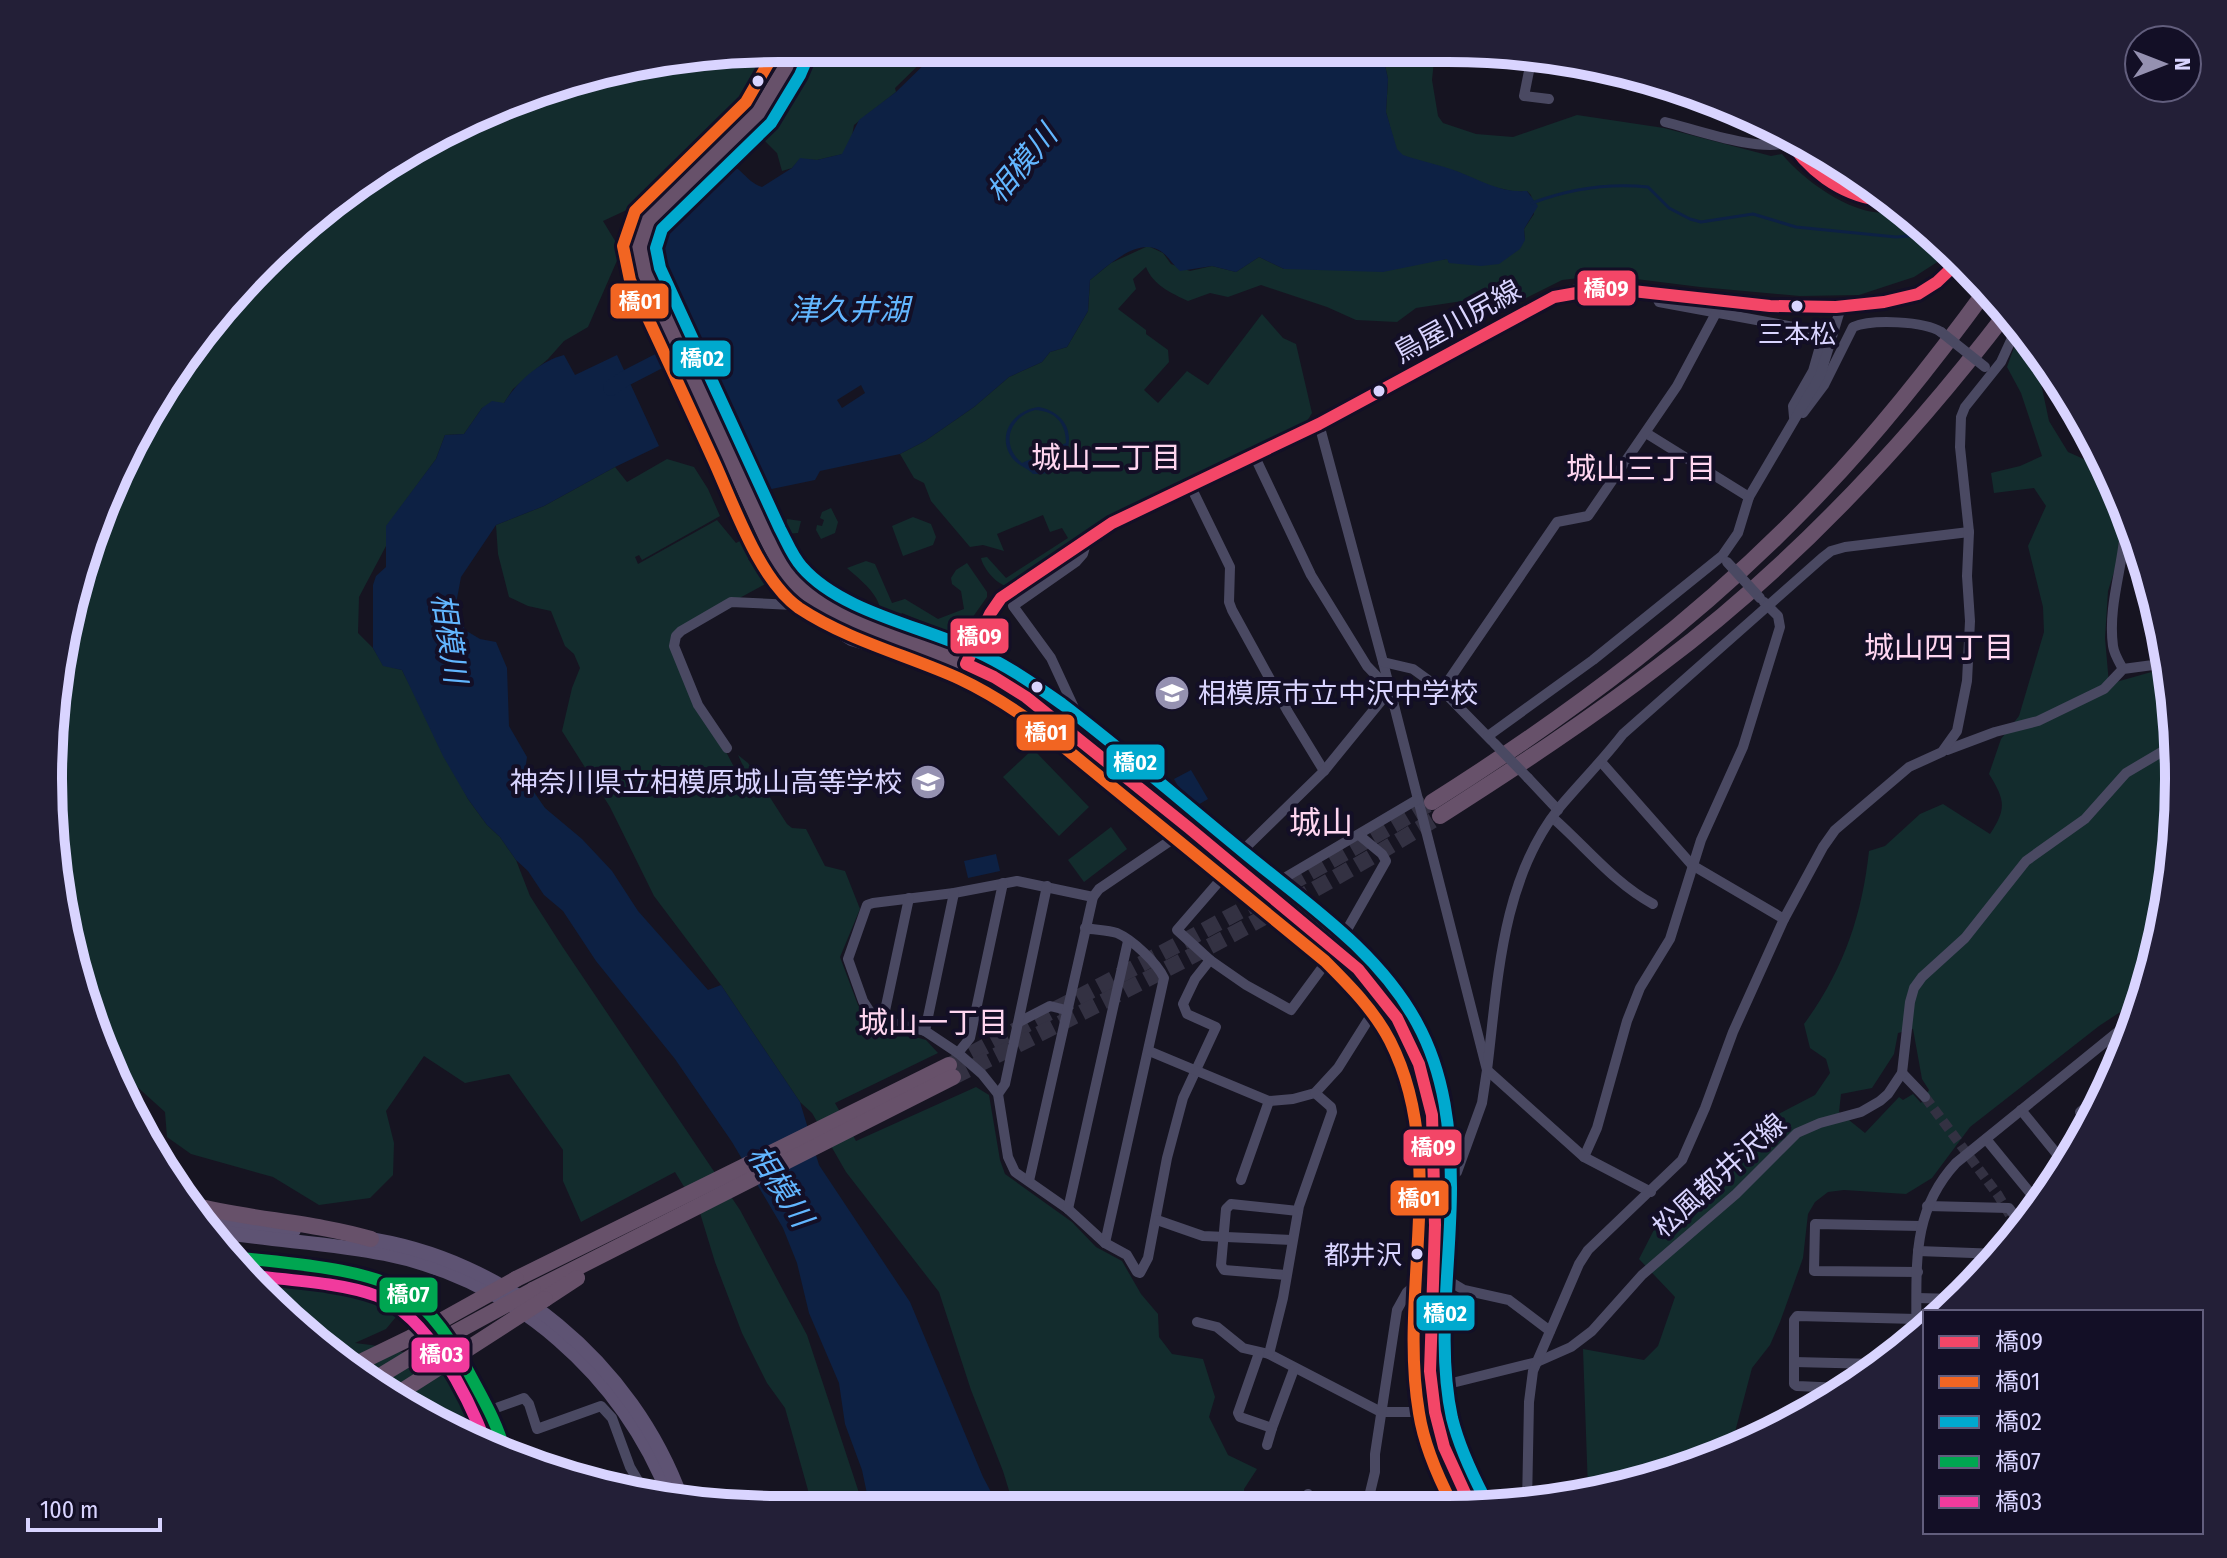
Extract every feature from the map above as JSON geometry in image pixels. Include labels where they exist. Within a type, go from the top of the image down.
[{"type":"highway","points":[[788,62],[759,112],[648,220],[641,237],[639,256],[766,536],[790,578],[818,601],[842,615],[966,664],[1016,690],[1087,744],[1336,949],[1382,997],[1410,1041],[1426,1086],[1432,1115],[1435,1180],[1430,1371],[1435,1412],[1444,1447],[1466,1495]]},
{"type":"highway","points":[[1430,806],[1592,694],[1696,610],[1754,558],[1878,430],[1980,298]]},
{"type":"highway","points":[[1430,806],[1542,750],[1662,664],[1769,574],[1888,454],[1950,385],[2000,322]]},
{"type":"highway","points":[[367,1365],[516,1279],[589,1258],[645,1232],[953,1065]]},
{"type":"highway","points":[[403,1389],[589,1258],[953,1065]]},
{"type":"highway","points":[[205,1208],[260,1220],[331,1227],[371,1239]]},
{"type":"highway","points":[[382,1376],[539,1295]]},
{"type":"highway","points":[[362,1361],[412,1337]]},
{"type":"main road","points":[[1799,154],[1839,185],[1867,198]]},
{"type":"main road","name":"鳥屋川尻線","points":[[966,664],[997,602],[1087,539],[1121,518],[1319,424],[1554,297],[1600,288],[1784,308],[1841,307],[1917,294],[1932,286],[1951,268]]},
{"type":"main road","points":[[213,1218],[371,1239],[430,1254],[485,1277],[566,1331],[609,1374],[633,1404],[664,1457],[677,1489]]},
{"type":"main road","points":[[224,1232],[351,1248],[407,1259],[464,1279],[518,1309],[570,1350],[616,1400],[647,1449],[665,1486]]},
{"type":"main road","points":[[246,1259],[373,1277],[404,1290],[425,1306],[444,1329],[488,1411],[499,1438]]},
{"type":"street","points":[[1530,67],[1524,96],[1549,99]]},
{"type":"street","points":[[1665,122],[1749,144],[1776,147],[1781,144]]},
{"type":"street","points":[[1655,293],[1659,302],[1822,333],[1813,371],[1793,406],[1794,417]]},
{"type":"street","points":[[1491,740],[1724,559],[1738,533],[1749,497],[1820,376],[1841,307]]},
{"type":"street","points":[[1442,690],[1557,522],[1588,516],[1677,386],[1716,313]]},
{"type":"street","points":[[1794,417],[1804,413],[1815,400],[1853,327],[1861,324],[1923,325],[1941,332],[1989,370]]},
{"type":"street","points":[[1942,752],[1957,731],[1967,681],[1969,532],[1960,447],[1961,417],[1989,370],[2004,357],[2013,337]]},
{"type":"street","points":[[1319,424],[1390,690],[1430,806],[1487,1070],[1584,1157],[1651,1192]]},
{"type":"street","points":[[1646,433],[1749,497]]},
{"type":"street","points":[[1254,455],[1311,575],[1367,666],[1390,690]]},
{"type":"street","points":[[1190,485],[1230,567],[1229,602],[1232,610],[1324,771]]},
{"type":"street","points":[[1435,1180],[1449,1180],[1457,1172],[1482,1103],[1503,942],[1519,879],[1555,814],[1602,763],[1623,734],[1831,551],[1969,532]]},
{"type":"street","points":[[1087,539],[1083,554],[1076,562],[1013,606],[1051,658],[1083,727],[1087,744]]},
{"type":"street","points":[[2123,669],[2113,648],[2113,632],[2124,542]]},
{"type":"street","points":[[1584,1157],[1603,1109],[1627,1021],[1640,988],[1670,939],[1692,865],[1743,747],[1779,633],[1778,616],[1724,559]]},
{"type":"street","points":[[727,748],[698,705],[674,646],[676,636],[681,631],[731,602],[793,605],[851,641],[954,674],[981,688],[1036,730],[1054,719]]},
{"type":"street","points":[[1383,662],[1413,669],[1442,690],[1528,778],[1555,814],[1628,890],[1653,904]]},
{"type":"street","points":[[1527,1491],[1530,1392],[1537,1362],[1585,1254],[1682,1160],[1733,1032],[1784,919],[1811,866],[1835,830],[1909,767],[1995,732],[2038,721],[2104,689],[2123,669],[2155,665]]},
{"type":"street","points":[[1359,835],[1386,861],[1336,949],[1291,1010],[1210,960],[1177,930],[1232,863],[1324,771],[1390,690]]},
{"type":"street","points":[[1925,1097],[1902,1073],[1914,988],[1965,938],[2026,861],[2085,819],[2126,773],[2164,751]]},
{"type":"street","points":[[1602,763],[1692,865],[1784,919]]},
{"type":"street","points":[[1294,876],[1323,861],[1359,835],[1430,806]]},
{"type":"street","points":[[1029,1181],[1093,897],[1099,889],[1147,854],[1189,828]]},
{"type":"street","points":[[1093,897],[1017,881],[954,893],[880,901],[867,905],[849,955],[863,1001],[874,1018],[925,1031],[953,1065],[982,1074],[998,1094],[1008,1157],[1015,1172],[1068,1209],[1105,1243],[1127,1255],[1140,1273],[1144,1271],[1148,1258],[1167,1158],[1183,1098],[1216,1027],[1187,1014],[1183,1004],[1195,979],[1210,960]]},
{"type":"street","points":[[953,1065],[970,1038],[1003,883]]},
{"type":"street","points":[[998,1094],[1005,1084],[1047,886]]},
{"type":"street","points":[[925,1031],[954,893]]},
{"type":"street","points":[[883,1020],[909,898]]},
{"type":"street","points":[[1085,928],[1116,933],[1155,965],[1164,978],[1105,1243]]},
{"type":"street","points":[[1068,1209],[1128,941]]},
{"type":"street","points":[[1149,1051],[1269,1101],[1293,1099],[1315,1093],[1338,1068],[1382,997]]},
{"type":"street","points":[[1019,1022],[1050,1006],[1066,1010]]},
{"type":"street","points":[[1826,1387],[1797,1386],[1793,1382],[1794,1320],[1799,1315],[1917,1319],[1921,1226],[1927,1206],[1946,1174],[2118,1031]]},
{"type":"street","name":"松風都井沢線","points":[[1432,1388],[1537,1362],[1571,1347],[1592,1331],[1642,1275],[1736,1194],[1797,1133],[1871,1108],[1888,1094],[1902,1073]]},
{"type":"street","points":[[1272,1428],[1240,1417],[1238,1413],[1264,1353],[1286,1275],[1298,1211],[1332,1112],[1331,1107],[1315,1093]]},
{"type":"street","points":[[1241,1180],[1269,1101]]},
{"type":"street","points":[[2021,1110],[2058,1155]]},
{"type":"street","points":[[1986,1139],[2031,1195]]},
{"type":"street","points":[[1286,1275],[1224,1270],[1221,1265],[1226,1209],[1231,1204],[1298,1211]]},
{"type":"street","points":[[1927,1206],[2009,1208],[2016,1217]]},
{"type":"street","points":[[1157,1220],[1203,1236],[1292,1240]]},
{"type":"street","points":[[1918,1272],[1814,1271],[1815,1224],[1921,1226]]},
{"type":"street","points":[[1918,1251],[1986,1253]]},
{"type":"street","points":[[262,1276],[267,1275]]},
{"type":"street","points":[[1369,1496],[1397,1310],[1407,1292],[1432,1276],[1464,1290],[1509,1300],[1550,1331]]},
{"type":"street","points":[[1917,1298],[1942,1299]]},
{"type":"street","points":[[1197,1322],[1217,1327],[1243,1348],[1264,1353],[1381,1412],[1435,1412]]},
{"type":"street","points":[[1794,1362],[1862,1364]]},
{"type":"street","points":[[1267,1445],[1294,1369]]},
{"type":"street","points":[[488,1411],[524,1398],[537,1429],[601,1406],[612,1418],[639,1482]]},
{"type":"green space","points":[[770,62],[749,112],[651,205],[646,201],[603,221],[620,249],[588,327],[564,341],[513,389],[504,403],[482,408],[464,434],[445,435],[436,459],[387,526],[386,546],[359,597],[358,633],[373,648],[383,665],[402,670],[468,799],[516,860],[530,896],[562,946],[740,1210],[807,1335],[860,1496],[810,1496],[785,1408],[767,1383],[742,1333],[700,1213],[675,1172],[581,1222],[563,1181],[563,1150],[509,1074],[465,1083],[424,1056],[386,1111],[394,1143],[393,1175],[370,1198],[319,1205],[273,1177],[191,1154],[167,1137],[165,1112],[128,1079],[86,965],[68,873],[62,779],[68,685],[86,593],[117,505],[158,420],[210,343],[272,272],[343,210],[420,158],[505,117],[593,86],[685,68]]},
{"type":"green space","points":[[800,62],[922,62],[895,88],[896,92],[854,125],[851,141],[843,154],[817,160],[800,159],[792,168],[782,171],[777,153],[755,131],[787,94]]},
{"type":"green space","points":[[1384,62],[1434,62],[1432,80],[1438,116],[1443,123],[1476,134],[1513,137],[1577,115],[1664,128],[1771,156],[1782,154],[1804,176],[1832,196],[1864,210],[1887,212],[1942,259],[1914,277],[1859,295],[1800,296],[1604,275],[1562,280],[1512,305],[1469,300],[1416,308],[1397,322],[1356,320],[1261,285],[1228,297],[1210,293],[1188,301],[1158,284],[1146,267],[1133,279],[1136,289],[1118,309],[1168,350],[1169,362],[1144,390],[1158,403],[1187,371],[1208,385],[1262,314],[1283,338],[1296,344],[1312,413],[1304,426],[1007,586],[994,579],[981,558],[987,557],[1006,578],[1068,538],[1062,528],[1050,532],[1043,515],[997,534],[1004,551],[983,545],[970,547],[931,501],[924,483],[914,478],[900,454],[925,441],[974,407],[1009,377],[1042,362],[1050,352],[1067,347],[1088,311],[1090,280],[1111,263],[1148,246],[1163,253],[1171,264],[1190,271],[1212,266],[1236,272],[1259,257],[1284,269],[1448,259],[1449,263],[1525,240],[1524,229],[1534,214],[1531,195],[1527,191],[1516,192],[1489,186],[1458,172],[1403,156],[1396,149],[1386,112],[1388,79]]},
{"type":"green space","points":[[2016,342],[2039,374],[2049,421],[2068,452],[2091,462],[2121,533],[2121,550],[2108,591],[2105,638],[2109,684],[2156,671],[2165,779],[2159,873],[2141,965],[2128,1007],[1970,1127],[1932,1178],[1906,1194],[1844,1190],[1828,1192],[1815,1202],[1808,1214],[1803,1258],[1770,1345],[1752,1368],[1734,1436],[1634,1472],[1588,1482],[1583,1349],[1644,1360],[1658,1346],[1675,1297],[1639,1259],[1658,1222],[1685,1191],[1722,1167],[1750,1129],[1815,1095],[1830,1073],[1826,1059],[1810,1048],[1804,1024],[1830,984],[1848,942],[1856,920],[1869,851],[1885,846],[1920,814],[1943,804],[1990,834],[1999,817],[2001,798],[1989,774],[2001,739],[2019,716],[2044,632],[2043,607],[2028,546],[2046,506],[2034,488],[1994,493],[1991,473],[2020,466],[2042,456],[2021,393],[2007,367]],"holes":[[[1913,1029],[1922,1079],[1929,1090],[1921,1103],[1913,1094],[1903,1100],[1899,1097],[1865,1133],[1839,1112],[1841,1094],[1872,1088],[1894,1054],[1898,1033]]]},
{"type":"green space","points":[[667,459],[694,467],[720,516],[642,560],[639,555],[635,557],[638,564],[717,520],[736,543],[740,541],[752,556],[748,559],[767,583],[675,633],[670,645],[744,786],[751,783],[738,755],[748,763],[787,824],[792,828],[806,829],[825,866],[845,871],[860,909],[840,957],[858,1005],[870,1024],[926,1040],[938,1053],[835,1103],[856,1141],[976,1087],[989,1095],[1005,1174],[1072,1222],[1096,1247],[1122,1261],[1141,1294],[1158,1314],[1159,1337],[1172,1354],[1203,1359],[1215,1397],[1209,1417],[1228,1455],[1257,1469],[1244,1489],[1244,1496],[1011,1496],[939,1292],[846,1172],[812,1113],[800,1102],[721,985],[654,896],[610,807],[562,731],[580,668],[574,654],[565,646],[551,611],[528,606],[509,597],[498,554],[496,525],[544,506],[615,467],[627,482]]},
{"type":"green space","points":[[831,508],[838,522],[835,533],[821,539],[817,525],[822,526],[822,512]]},
{"type":"green space","points":[[913,517],[931,524],[936,537],[933,545],[903,556],[892,526]]},
{"type":"green space","points":[[787,519],[801,521],[798,533],[784,534]]},
{"type":"green space","points":[[866,561],[875,564],[892,603],[905,599],[938,619],[964,609],[961,591],[952,584],[951,578],[956,570],[967,563],[987,592],[987,597],[965,628],[952,633],[902,613],[895,624],[884,617],[873,594],[847,568]]},
{"type":"green space","points":[[1033,749],[1089,807],[1059,836],[1003,777]]},
{"type":"green space","points":[[1111,827],[1127,849],[1084,882],[1068,860]]},
{"type":"green space","points":[[298,1276],[380,1289],[400,1312],[386,1329],[355,1343],[406,1353],[455,1375],[484,1403],[496,1437],[420,1400],[381,1375],[306,1318],[268,1281]]},
{"type":"water","name":"津久井湖","points":[[927,62],[1384,62],[1388,79],[1386,112],[1397,149],[1403,155],[1492,186],[1527,191],[1538,206],[1524,229],[1525,240],[1520,249],[1499,264],[1481,266],[1449,263],[1447,259],[1383,272],[1284,269],[1259,257],[1236,272],[1212,266],[1180,271],[1164,254],[1153,248],[1134,250],[1090,280],[1088,311],[1067,347],[1050,352],[1042,362],[1009,377],[974,407],[925,441],[900,454],[820,471],[815,480],[753,493],[653,272],[650,257],[652,236],[664,217],[723,162],[736,167],[762,187],[792,168],[800,158],[817,160],[842,154],[859,120],[896,92]]},
{"type":"water","points":[[564,355],[575,375],[617,355],[659,446],[544,506],[496,525],[461,577],[456,604],[465,630],[480,639],[496,642],[507,668],[509,726],[527,757],[524,778],[545,808],[582,839],[612,871],[638,911],[708,990],[721,985],[800,1102],[819,1165],[910,1302],[993,1496],[867,1496],[862,1470],[845,1424],[839,1383],[809,1313],[797,1263],[783,1228],[732,1142],[675,1059],[596,961],[563,911],[544,895],[468,799],[443,756],[402,670],[383,666],[373,648],[373,585],[376,576],[386,567],[386,526],[436,459],[445,435],[464,434],[482,408],[492,401],[504,403],[530,373]]},
{"type":"water","points":[[1039,407],[1050,411],[1067,427],[1068,458],[1048,473],[1033,474],[1015,461],[1008,450],[1006,433],[1021,413]],"holes":[[[1035,410],[1058,419],[1066,443],[1022,463],[1011,448],[1010,432],[1019,419]]]},
{"type":"water","points":[[1191,770],[1208,799],[1191,809],[1174,779]]},
{"type":"water","points":[[996,854],[1000,871],[968,878],[964,861]]},
{"type":"pier","points":[[861,385],[865,393],[842,408],[837,400]]},
{"type":"waterway","points":[[1532,203],[1589,188],[1648,187],[1669,208],[1701,222],[1753,214],[1796,227],[1896,237],[1915,236]]},
{"type":"waterway","name":"相模川","points":[[611,388],[692,344]]},
{"type":"tunnel","points":[[950,1065],[1253,904],[1432,802]]},
{"type":"tunnel","points":[[953,1077],[1260,919],[1440,816]]},
{"type":"tunnel","points":[[1925,1097],[1998,1195],[2013,1220]]},
{"type":"transit line","name":"橋01","points":[[769,62],[746,102],[635,211],[623,246],[630,280],[738,517],[771,578],[799,608],[858,639],[971,684],[1043,730],[1325,961],[1376,1019],[1390,1041],[1407,1085],[1416,1131],[1420,1177],[1414,1366],[1424,1437],[1448,1496]]},
{"type":"transit line","name":"橋02","points":[[806,62],[771,123],[662,229],[656,248],[660,268],[780,529],[802,567],[837,595],[985,656],[1062,704],[1317,911],[1362,952],[1401,997],[1426,1042],[1444,1104],[1450,1146],[1451,1188],[1445,1332],[1447,1390],[1458,1439],[1483,1495]]},
{"type":"transit line","name":"橋09","points":[[1800,154],[1838,186],[1866,197]]},
{"type":"transit line","name":"橋09","points":[[1466,1495],[1444,1447],[1435,1412],[1430,1371],[1435,1225],[1432,1115],[1419,1064],[1397,1018],[1358,969],[1189,828],[1026,697],[966,664],[1001,598],[1112,523],[1319,424],[1554,297],[1605,288],[1770,306],[1836,307],[1884,302],[1918,294],[1951,268]]},
{"type":"transit line","name":"橋07","points":[[246,1258],[344,1271],[389,1284],[406,1293],[433,1318],[455,1348],[489,1410],[501,1439]]},
{"type":"transit line","name":"橋03","points":[[264,1277],[362,1291],[396,1306],[430,1340],[444,1360],[480,1430]]},
{"type":"place","name":"三本松","points":[[1797,306]]},
{"type":"place","name":"相模原市立中沢中学校","points":[[1172,693]]},
{"type":"place","name":"神奈川県立相模原城山高等学校","points":[[928,782]]},
{"type":"place","name":"都井沢","points":[[1417,1254]]},
{"type":"district","name":"城山二丁目","points":[[1106,458]]},
{"type":"district","name":"城山三丁目","points":[[1641,469]]},
{"type":"district","name":"城山四丁目","points":[[1939,648]]},
{"type":"district","name":"城山","points":[[1321,823]]},
{"type":"district","name":"城山一丁目","points":[[933,1023]]}]
